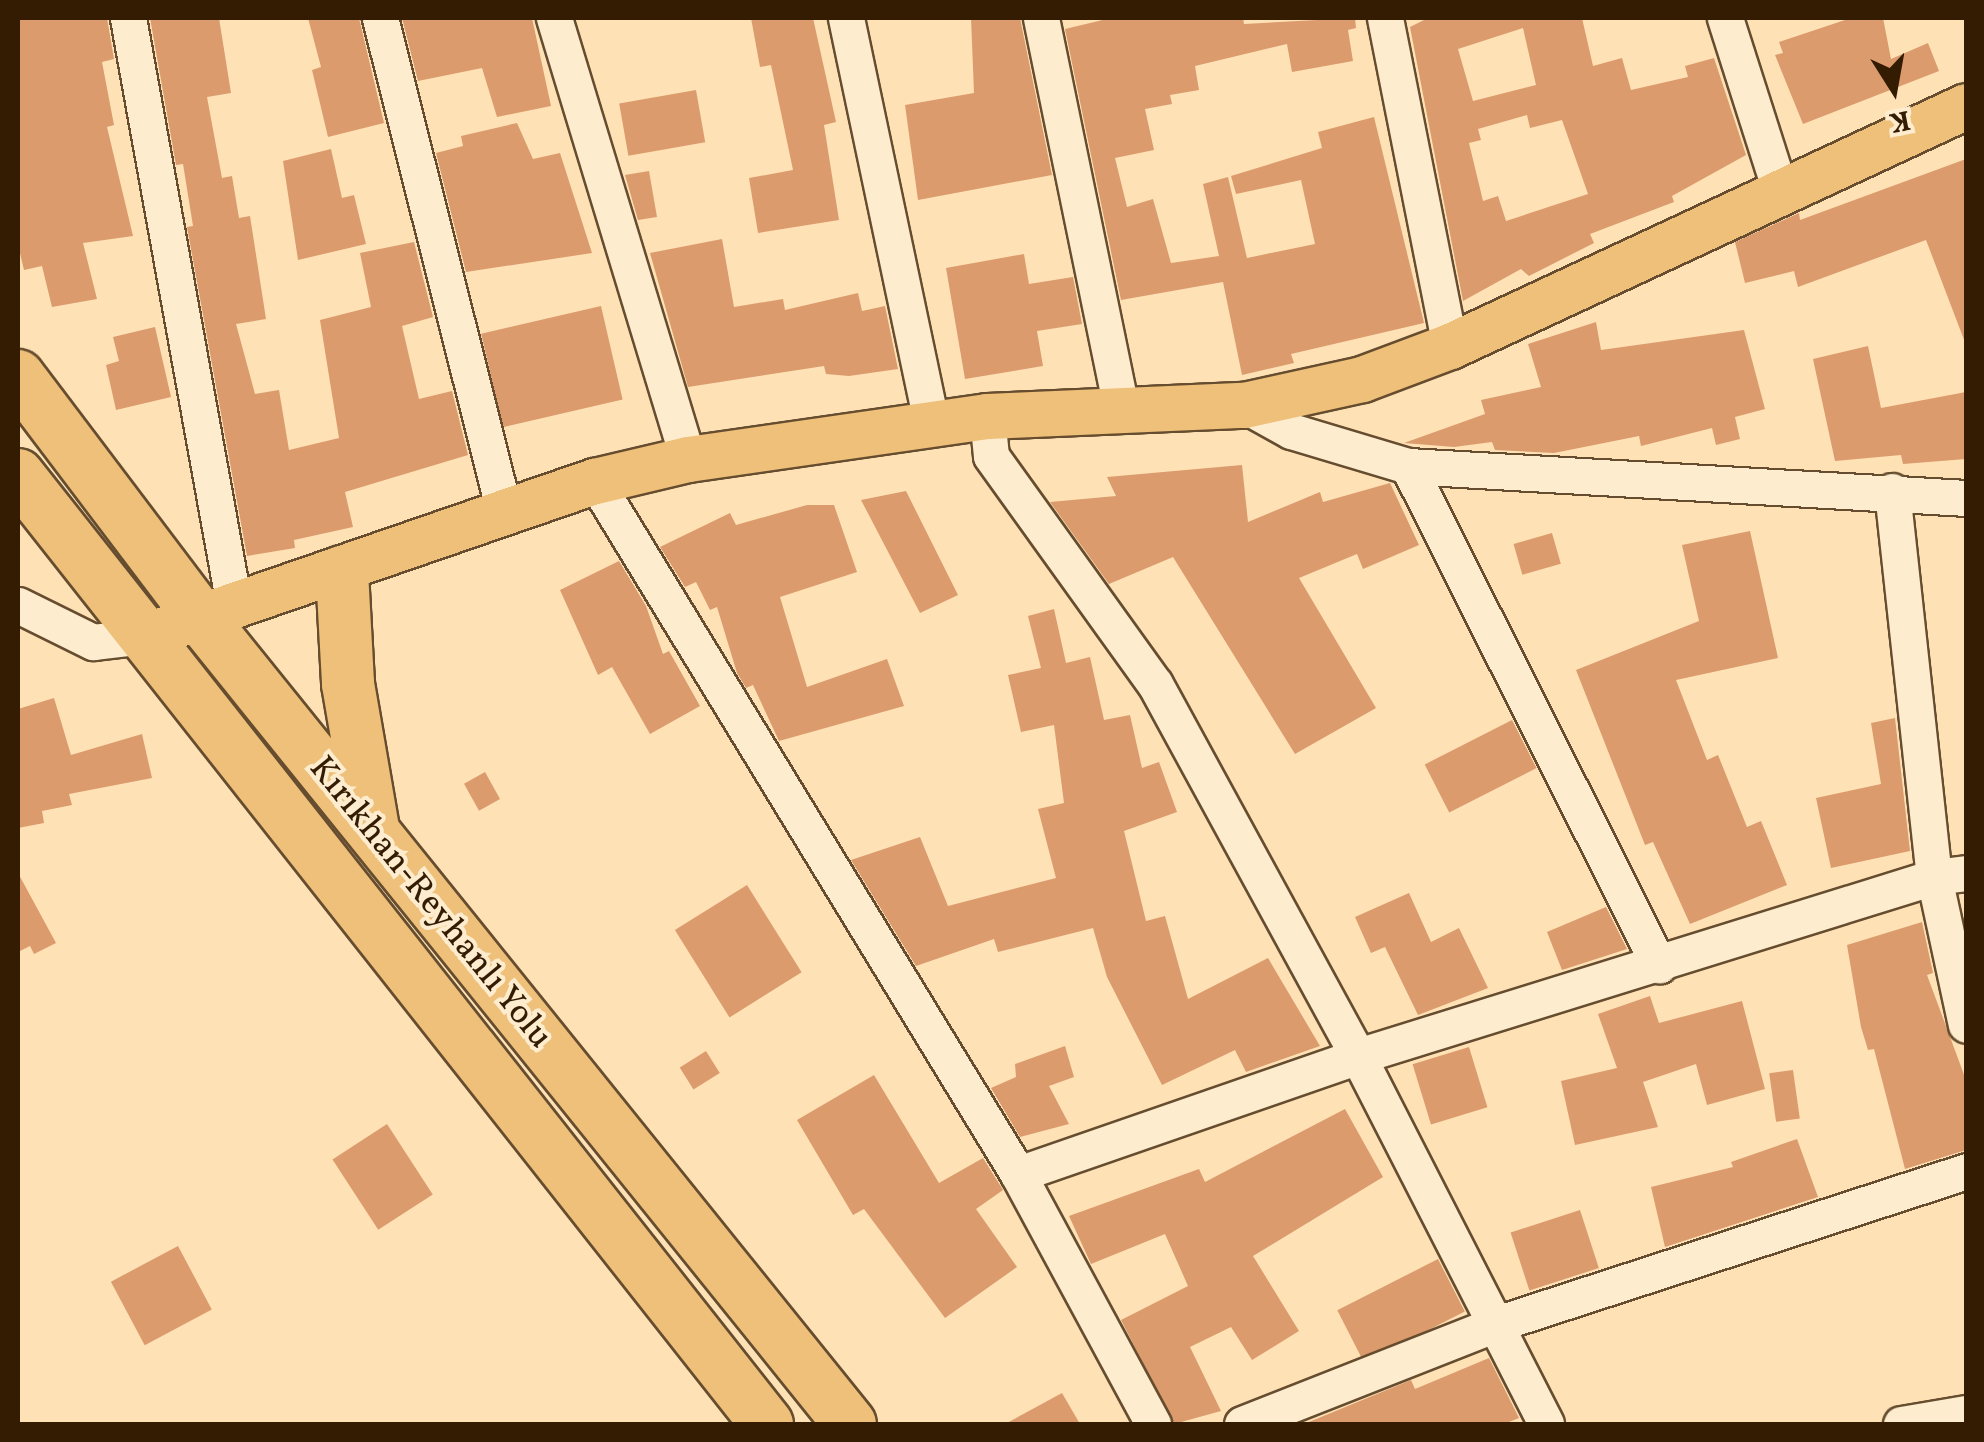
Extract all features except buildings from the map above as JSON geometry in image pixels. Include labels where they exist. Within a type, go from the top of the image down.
[{"type":"highway","name":"Kırıkhan-Reyhanlı Yolu","points":[[18,376],[217,611],[375,834],[850,1424]]},
{"type":"highway","name":"Kırıkhan-Reyhanlı Yolu","points":[[18,475],[767,1424]]},
{"type":"highway","points":[[342,572],[348,684],[375,834]]},
{"type":"main road","points":[[144,636],[342,572],[595,481],[688,459],[987,416],[1244,405],[1362,379],[1450,346],[1966,106]]},
{"type":"street","points":[[128,18],[217,611]]},
{"type":"street","points":[[380,18],[504,511]]},
{"type":"street","points":[[554,18],[688,459]]},
{"type":"street","points":[[846,18],[931,422]]},
{"type":"street","points":[[1040,18],[1122,411]]},
{"type":"street","points":[[1385,18],[1450,346]]},
{"type":"street","points":[[1725,18],[1780,190]]},
{"type":"street","points":[[1244,405],[1290,432],[1408,466],[1966,498]]},
{"type":"street","points":[[987,416],[991,456],[1155,684],[1358,1056],[1546,1424]]},
{"type":"street","points":[[1408,466],[1660,965]]},
{"type":"street","points":[[595,481],[1018,1174],[1154,1424]]},
{"type":"street","points":[[1892,491],[1950,875],[1966,1025]]},
{"type":"street","points":[[18,604],[93,642],[144,636]]},
{"type":"street","points":[[1018,1174],[1358,1056],[1950,875]]},
{"type":"street","points":[[1242,1424],[1496,1324],[1966,1172]]},
{"type":"street","points":[[1901,1424],[1966,1413]]}]
